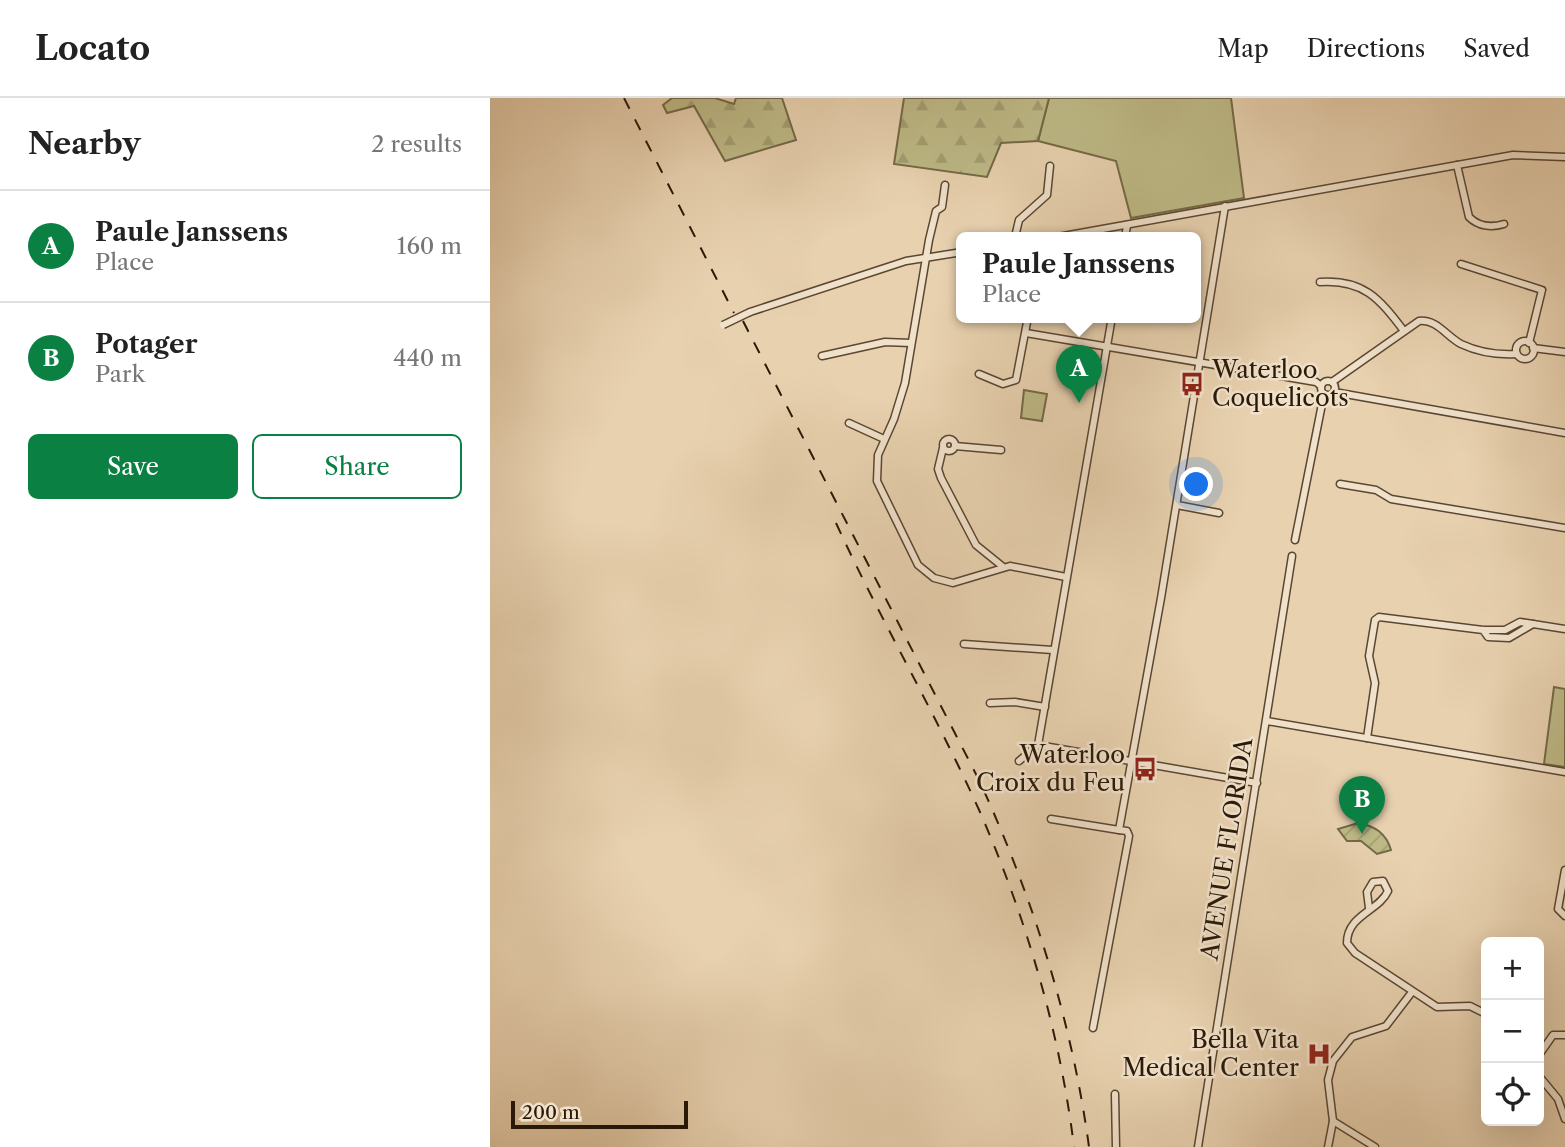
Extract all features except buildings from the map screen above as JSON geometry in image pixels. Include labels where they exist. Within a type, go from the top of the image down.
[{"type":"street","points":[[1089,232],[1501,157],[1531,154],[1565,157]]},
{"type":"street","points":[[1457,165],[1469,217],[1480,224],[1496,227],[1504,224]]},
{"type":"street","points":[[1016,232],[1019,220],[1047,195],[1050,166]]},
{"type":"street","points":[[945,185],[926,259],[900,402],[878,455],[877,481],[918,565],[934,578],[953,583],[1002,566]]},
{"type":"street","points":[[1119,830],[1177,505],[1225,206]]},
{"type":"street","points":[[1126,232],[1127,226]]},
{"type":"street","points":[[723,325],[750,312],[906,261],[956,253]]},
{"type":"street","points":[[1321,386],[1325,381],[1332,382],[1419,321],[1427,320],[1463,345],[1478,351],[1530,358],[1542,290],[1461,264]]},
{"type":"street","points":[[1320,282],[1345,280],[1364,290],[1388,310],[1404,331]]},
{"type":"street","points":[[979,374],[1003,384],[1016,380],[1027,323]]},
{"type":"street","points":[[1019,761],[1038,745],[1111,323]]},
{"type":"street","points":[[1026,333],[1321,386]]},
{"type":"street","points":[[822,356],[885,342],[911,344]]},
{"type":"street","points":[[1516,354],[1520,342],[1565,352]]},
{"type":"street","points":[[1332,382],[1334,392]]},
{"type":"street","points":[[1295,540],[1324,394],[1321,386]]},
{"type":"street","points":[[1324,394],[1334,392],[1565,433]]},
{"type":"street","points":[[849,423],[884,439]]},
{"type":"street","points":[[986,572],[984,554],[941,478],[939,469],[943,448],[949,451],[955,446],[1001,450]]},
{"type":"street","points":[[1340,484],[1376,490],[1391,499],[1565,528]]},
{"type":"street","points":[[1177,505],[1219,513]]},
{"type":"street","points":[[984,554],[1002,566],[1066,577]]},
{"type":"street","name":"AVENUE FLORIDA","points":[[1198,1147],[1292,556]]},
{"type":"street","points":[[1367,738],[1375,683],[1369,656],[1375,620],[1379,617],[1483,630],[1505,630],[1520,622],[1565,629]]},
{"type":"street","points":[[1483,630],[1488,637],[1509,638],[1532,624]]},
{"type":"street","points":[[1505,630],[1509,638]]},
{"type":"street","points":[[964,643],[1053,650]]},
{"type":"street","points":[[990,703],[1015,702],[1045,707]]},
{"type":"street","points":[[1267,721],[1565,772]]},
{"type":"street","points":[[1038,745],[1257,783]]},
{"type":"street","points":[[1051,819],[1126,831],[1129,836],[1093,1028]]},
{"type":"street","points":[[1565,870],[1559,909],[1565,916]]},
{"type":"street","points":[[1369,908],[1367,892],[1373,882],[1383,881],[1387,884],[1387,894],[1369,908],[1353,926],[1347,943],[1355,953],[1437,1007],[1473,1007],[1481,1011]]},
{"type":"street","points":[[1328,1147],[1333,1121],[1328,1080],[1333,1061],[1352,1037],[1386,1026],[1412,992]]},
{"type":"street","points":[[1544,1046],[1553,1035],[1565,1035]]},
{"type":"street","points":[[1544,1082],[1558,1099],[1565,1119]]},
{"type":"street","points":[[1115,1094],[1116,1147]]},
{"type":"street","points":[[1333,1121],[1375,1147]]},
{"type":"green space","points":[[672,98],[715,98],[734,104],[736,98],[782,98],[796,140],[725,161],[694,106],[667,113],[663,105]]},
{"type":"green space","points":[[904,98],[1049,98],[1038,141],[1001,143],[987,177],[894,164]]},
{"type":"green space","points":[[1049,98],[1231,98],[1244,198],[1131,218],[1116,161],[1038,141]]},
{"type":"green space","points":[[1024,390],[1047,394],[1042,421],[1021,418]]},
{"type":"green space","points":[[1554,687],[1565,689],[1565,767],[1544,764]]},
{"type":"green space","points":[[1358,823],[1379,831],[1391,850],[1377,854],[1361,841],[1347,841],[1338,829]]},
{"type":"railway","points":[[624,98],[734,313]]},
{"type":"railway","points":[[743,321],[980,782],[999,826],[1033,915],[1061,1007],[1082,1100],[1089,1147]]},
{"type":"railway","points":[[836,523],[963,775],[997,852],[1026,934],[1050,1018],[1074,1147]]},
{"type":"place","name":"Waterloo Coquelicots","points":[[1192,384]]},
{"type":"place","name":"Paule Janssens","points":[[1079,403]]},
{"type":"place","name":"Waterloo Croix du Feu","points":[[1145,769]]},
{"type":"place","name":"Potager","points":[[1362,834]]},
{"type":"place","name":"Bella Vita Medical Center","points":[[1319,1054]]}]
